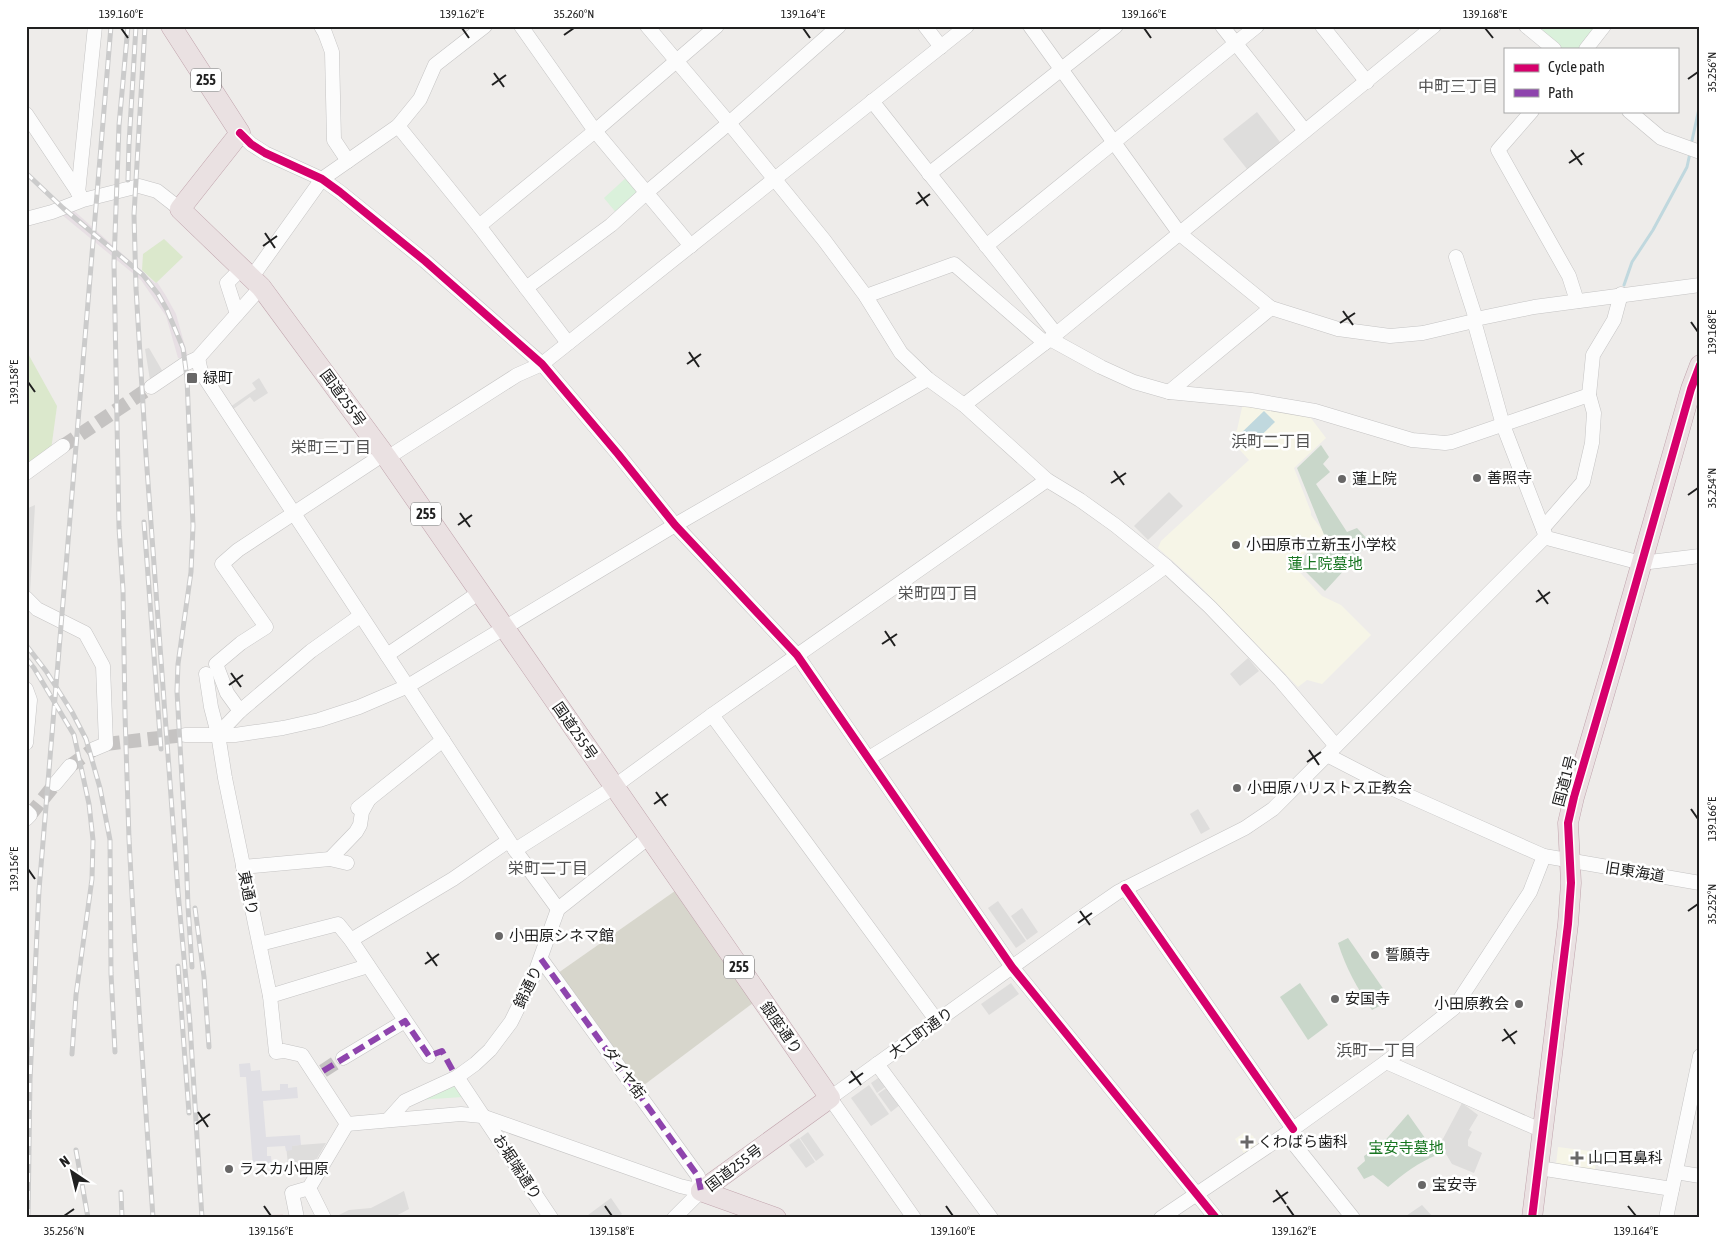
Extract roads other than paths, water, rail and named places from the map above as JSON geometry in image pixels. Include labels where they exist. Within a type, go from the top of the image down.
[{"type":"highway","name":"255","points":[[171,26],[240,133]]},
{"type":"highway","points":[[180,208],[240,133]]},
{"type":"highway","name":"国道255号","points":[[180,208],[251,277],[386,456],[649,837]]},
{"type":"highway","name":"国道1号","points":[[1532,1218],[1568,924],[1571,883],[1568,823],[1691,389],[1700,365]]},
{"type":"highway","name":"銀座通り","points":[[649,837],[830,1098]]},
{"type":"highway","name":"国道255号","points":[[776,1218],[742,1211],[702,1191],[830,1098]]},
{"type":"street","points":[[81,196],[95,26]]},
{"type":"street","points":[[321,26],[332,52],[334,140],[348,160]]},
{"type":"street","points":[[150,387],[185,364],[198,358],[237,314],[251,277],[322,179],[398,126],[420,99],[436,65],[485,26]]},
{"type":"street","points":[[521,26],[594,131],[691,246]]},
{"type":"street","points":[[647,26],[824,240],[866,296],[901,353],[928,379],[964,404],[1048,480],[1114,524],[1166,566],[1280,680],[1332,751]]},
{"type":"street","points":[[479,226],[717,26]]},
{"type":"street","points":[[526,288],[611,225],[839,26]]},
{"type":"street","points":[[925,26],[941,47]]},
{"type":"street","points":[[240,711],[227,693],[216,664],[241,643],[266,627],[222,564],[238,550],[293,514],[518,375],[542,364],[967,26]]},
{"type":"street","points":[[1030,26],[1180,234],[1271,308],[1338,329],[1390,336],[1423,333],[1534,307],[1700,285]]},
{"type":"street","points":[[929,174],[1116,26]]},
{"type":"street","points":[[1222,26],[1305,131]]},
{"type":"street","points":[[986,246],[1256,26]]},
{"type":"street","points":[[1322,26],[1366,82]]},
{"type":"street","points":[[964,404],[1050,339],[1434,26]]},
{"type":"street","points":[[1526,26],[1553,48]]},
{"type":"street","points":[[1587,48],[1604,26]]},
{"type":"street","points":[[872,101],[986,246],[1050,339]]},
{"type":"street","points":[[1531,112],[1498,150],[1569,276],[1577,300]]},
{"type":"street","points":[[1630,112],[1661,138],[1700,152]]},
{"type":"street","points":[[26,114],[81,196]]},
{"type":"street","points":[[398,126],[479,226],[568,343]]},
{"type":"street","points":[[240,133],[251,144],[265,153],[322,179],[366,212],[542,364],[675,525],[797,655],[1012,967],[1216,1218]]},
{"type":"street","points":[[26,219],[52,212],[81,196],[139,186],[157,190],[180,208]]},
{"type":"street","points":[[1456,257],[1503,425],[1545,533],[1642,564],[1700,556]]},
{"type":"street","points":[[866,296],[954,264],[1050,339],[1101,367],[1134,382],[1169,392],[1252,400],[1315,411],[1412,440],[1445,443],[1589,395]]},
{"type":"street","points":[[237,314],[226,283],[251,277]]},
{"type":"street","name":"大工町通り","points":[[830,1098],[1076,921],[1125,888],[1245,828],[1273,809],[1544,539],[1545,533],[1584,482],[1592,443],[1594,413],[1589,395],[1593,355],[1614,320],[1621,294]]},
{"type":"street","points":[[1169,392],[1271,308]]},
{"type":"street","points":[[198,358],[201,372],[293,514],[512,846],[558,909],[649,837]]},
{"type":"street","points":[[185,735],[235,735],[273,730],[319,720],[368,703],[408,686],[675,525],[928,379]]},
{"type":"street","points":[[26,473],[63,446]]},
{"type":"street","points":[[351,940],[453,878],[614,787],[712,715],[1048,480]]},
{"type":"street","points":[[869,758],[1012,670],[1166,566]]},
{"type":"street","points":[[387,655],[480,592]]},
{"type":"street","points":[[26,598],[37,610],[85,633],[103,666],[100,747]]},
{"type":"street","points":[[218,734],[240,711],[311,651],[360,616]]},
{"type":"street","name":"東通り","points":[[206,674],[225,778],[270,996],[276,1052],[284,1051],[302,1055],[347,1124]]},
{"type":"street","points":[[26,689],[30,700],[26,743]]},
{"type":"street","points":[[712,715],[938,1021]]},
{"type":"street","points":[[358,808],[443,740]]},
{"type":"street","name":"旧東海道","points":[[1332,751],[1391,788],[1544,856],[1699,883]]},
{"type":"street","points":[[55,784],[70,766]]},
{"type":"street","points":[[330,859],[356,832],[360,825],[362,812],[369,799]]},
{"type":"street","points":[[1161,1218],[1290,1131],[1386,1062],[1454,1008],[1530,892],[1544,856]]},
{"type":"street","points":[[243,867],[330,859],[347,863]]},
{"type":"street","points":[[1699,883],[1700,868]]},
{"type":"street","points":[[1125,888],[1290,1131],[1352,1218]]},
{"type":"street","name":"錦通り","points":[[388,1120],[405,1101],[457,1077],[480,1060],[511,1022],[541,959],[558,909]]},
{"type":"street","points":[[260,944],[338,924],[351,940],[429,1056]]},
{"type":"street","name":"ダイヤ街","points":[[541,959],[698,1176],[702,1191]]},
{"type":"street","points":[[270,996],[368,966]]},
{"type":"street","points":[[343,1058],[406,1021]]},
{"type":"street","points":[[1666,1218],[1700,1056]]},
{"type":"street","points":[[1386,1062],[1543,1131]]},
{"type":"street","points":[[877,1064],[991,1218]]},
{"type":"street","name":"お堀端通り","points":[[457,1077],[549,1217]]},
{"type":"street","name":"銀座通り","points":[[830,1098],[914,1218]]},
{"type":"street","points":[[297,1218],[292,1193],[309,1188],[347,1124],[461,1114],[482,1116],[680,1186],[702,1191]]},
{"type":"street","points":[[1539,1168],[1672,1189]]},
{"type":"street","points":[[1676,1172],[1700,1176]]},
{"type":"street","points":[[309,1188],[324,1218]]},
{"type":"street","points":[[674,1218],[702,1191]]},
{"type":"water","points":[[1264,411],[1275,422],[1247,449],[1236,438]]},
{"type":"waterway","points":[[1691,145],[1700,104]]},
{"type":"waterway","points":[[1624,285],[1632,262],[1653,230],[1687,167],[1690,153]]},
{"type":"tunnel","points":[[63,446],[151,387]]},
{"type":"tunnel","points":[[106,744],[185,735]]},
{"type":"tunnel","points":[[70,766],[94,749]]},
{"type":"tunnel","points":[[30,815],[55,784]]},
{"type":"tunnel","points":[[323,1071],[343,1058]]},
{"type":"railway","points":[[28,1218],[30,1080],[39,890],[111,26]]},
{"type":"railway","points":[[128,26],[119,125],[114,263],[119,527],[123,590],[129,839],[153,1218]]},
{"type":"railway","points":[[128,180],[136,26]]},
{"type":"railway","points":[[145,26],[134,215],[136,288],[146,455],[178,892],[190,1024],[202,1218]]},
{"type":"railway","points":[[26,173],[63,208],[143,275],[158,294],[167,310],[183,348],[187,378],[193,526],[191,572],[178,664],[177,691],[192,967]]},
{"type":"railway","points":[[144,522],[161,749]]},
{"type":"railway","points":[[26,645],[46,671],[72,712],[86,739],[100,788],[110,840],[111,973],[115,1052]]},
{"type":"railway","points":[[26,658],[74,735],[89,804],[93,840],[92,879],[76,995],[72,1054]]},
{"type":"railway","points":[[195,908],[204,977],[209,1047]]},
{"type":"railway","points":[[178,966],[189,1113]]},
{"type":"railway","points":[[76,1150],[88,1218]]},
{"type":"railway","points":[[121,1192],[122,1218]]},
{"type":"place","name":"緑町","points":[[192,378]]},
{"type":"place","name":"善照寺","points":[[1477,478]]},
{"type":"place","name":"蓮上院","points":[[1342,479]]},
{"type":"place","name":"小田原市立新玉小学校","points":[[1236,545]]},
{"type":"place","name":"小田原ハリストス正教会","points":[[1237,788]]},
{"type":"place","name":"小田原シネマ館","points":[[499,936]]},
{"type":"place","name":"誓願寺","points":[[1375,955]]},
{"type":"place","name":"安国寺","points":[[1335,999]]},
{"type":"place","name":"小田原教会","points":[[1519,1004]]},
{"type":"place","name":"くわばら歯科","points":[[1247,1142]]},
{"type":"place","name":"山口耳鼻科","points":[[1577,1158]]},
{"type":"place","name":"ラスカ小田原","points":[[229,1169]]},
{"type":"place","name":"宝安寺","points":[[1422,1185]]},
{"type":"district","name":"中町三丁目","points":[[1458,86]]},
{"type":"district","name":"浜町二丁目","points":[[1271,441]]},
{"type":"district","name":"栄町三丁目","points":[[331,447]]},
{"type":"district","name":"栄町四丁目","points":[[938,593]]},
{"type":"district","name":"栄町二丁目","points":[[548,868]]},
{"type":"district","name":"浜町一丁目","points":[[1376,1050]]},
{"type":"park label","name":"蓮上院墓地","points":[[1325,564]]},
{"type":"park label","name":"宝安寺墓地","points":[[1406,1148]]}]
